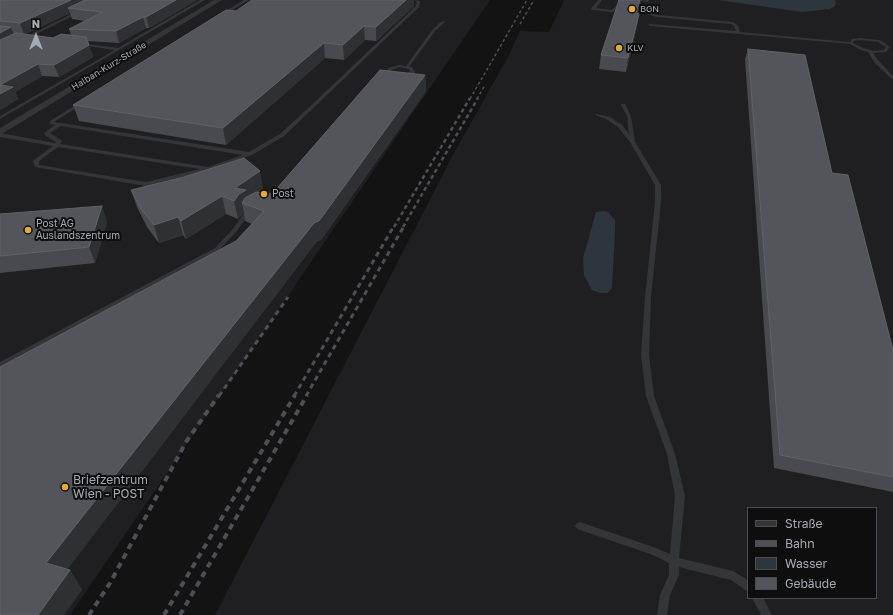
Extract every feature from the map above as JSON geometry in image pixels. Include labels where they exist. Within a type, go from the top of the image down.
[{"type":"street","name":"Halban-Kurz-Straße","points":[[0,132],[218,0]]},
{"type":"lane","points":[[0,118],[203,0]]},
{"type":"lane","points":[[214,19],[247,0]]},
{"type":"lane","points":[[60,124],[47,133],[59,141],[57,145],[36,161],[37,166],[146,184],[208,169],[250,154],[282,134],[338,84],[418,6],[419,2],[416,0]]},
{"type":"lane","points":[[600,0],[593,8],[613,11],[623,0]]},
{"type":"lane","points":[[635,0],[648,1],[647,6],[649,7],[649,10],[646,11],[648,14],[655,16],[732,23],[736,26],[738,33]]},
{"type":"lane","points":[[21,38],[35,36],[84,10]]},
{"type":"lane","points":[[407,67],[434,30],[443,22]]},
{"type":"lane","points":[[650,25],[850,44],[856,48],[870,51],[885,51],[888,47],[884,43],[867,39],[852,40],[850,44]]},
{"type":"lane","points":[[72,43],[118,49]]},
{"type":"lane","points":[[870,51],[876,61],[893,79]]},
{"type":"lane","points":[[395,67],[407,67],[412,69],[412,73],[402,76],[395,75],[389,73],[390,69],[395,67]]},
{"type":"lane","points":[[384,79],[395,75]]},
{"type":"lane","points":[[86,99],[52,120],[52,123],[250,154]]},
{"type":"lane","points":[[623,105],[629,116],[632,142]]},
{"type":"lane","points":[[597,115],[614,121],[632,142],[658,185],[658,202],[648,297],[645,355],[650,396],[671,454],[680,496],[674,575],[665,594],[662,615]]},
{"type":"lane","points":[[0,135],[208,169]]},
{"type":"lane","points":[[0,365],[217,249],[235,230],[246,214],[259,205]]},
{"type":"lane","points":[[580,526],[656,552],[674,561],[733,576],[747,586]]},
{"type":"lane","points":[[758,599],[767,615]]},
{"type":"shaded area","points":[[0,0],[490,0],[70,615],[0,615]]},
{"type":"shaded area","points":[[564,0],[893,0],[893,615],[215,615],[454,153],[509,55],[520,31],[549,32]]},
{"type":"water","points":[[718,0],[836,1],[835,6],[830,9],[802,12]]},
{"type":"water","points":[[596,212],[608,212],[615,220],[615,231],[612,288],[607,293],[600,293],[592,290],[584,275],[583,258]]},
{"type":"building","points":[[0,0],[71,0],[20,23],[0,21]]},
{"type":"building","points":[[85,0],[176,0],[146,17],[143,17],[116,31],[69,29],[103,12],[68,8]]},
{"type":"building","points":[[252,0],[406,0],[376,27],[364,26],[343,45],[324,43],[223,128],[73,105],[226,10],[236,11]]},
{"type":"building","points":[[619,0],[640,0],[636,13],[639,14],[628,58],[601,55]]},
{"type":"building","points":[[0,26],[11,27],[0,33]]},
{"type":"building","points":[[16,33],[53,38],[61,34],[86,37],[89,45],[54,65],[38,64],[0,85],[0,40]]},
{"type":"building","points":[[748,49],[805,55],[832,173],[848,175],[893,350],[893,477],[780,455]]},
{"type":"building","name":"Briefzentrum Wien - POST","points":[[380,70],[425,75],[319,221],[314,223],[46,563],[70,570],[38,615],[0,615],[0,367],[236,241],[264,211],[242,203],[245,198],[256,192],[272,194]]},
{"type":"building","points":[[0,85],[13,87],[0,94]]},
{"type":"building","points":[[244,158],[260,171],[235,188],[246,190],[239,194],[234,201],[222,196],[181,221],[178,217],[154,225],[141,209],[131,190],[184,177]]},
{"type":"building","points":[[102,206],[89,247],[0,256],[0,214]]},
{"type":"railway","points":[[470,99],[527,0]]},
{"type":"railway","points":[[520,24],[534,0]]},
{"type":"railway","points":[[477,99],[485,85]]},
{"type":"railway","points":[[394,227],[470,98]]},
{"type":"railway","points":[[403,227],[478,98]]},
{"type":"railway","points":[[294,396],[394,226]]},
{"type":"railway","points":[[306,396],[404,226]]},
{"type":"railway","points":[[219,396],[288,297]]},
{"type":"railway","points":[[89,615],[110,583],[186,442],[219,395]]},
{"type":"railway","points":[[164,615],[295,395]]},
{"type":"railway","points":[[180,615],[307,395]]},
{"type":"place","name":"BGN","points":[[632,9]]},
{"type":"place","name":"KLV","points":[[619,48]]},
{"type":"place","name":"Post","points":[[264,194]]},
{"type":"place","name":"Post AG Auslandszentrum","points":[[28,230]]},
{"type":"place","name":"Briefzentrum Wien - POST","points":[[65,487]]}]
